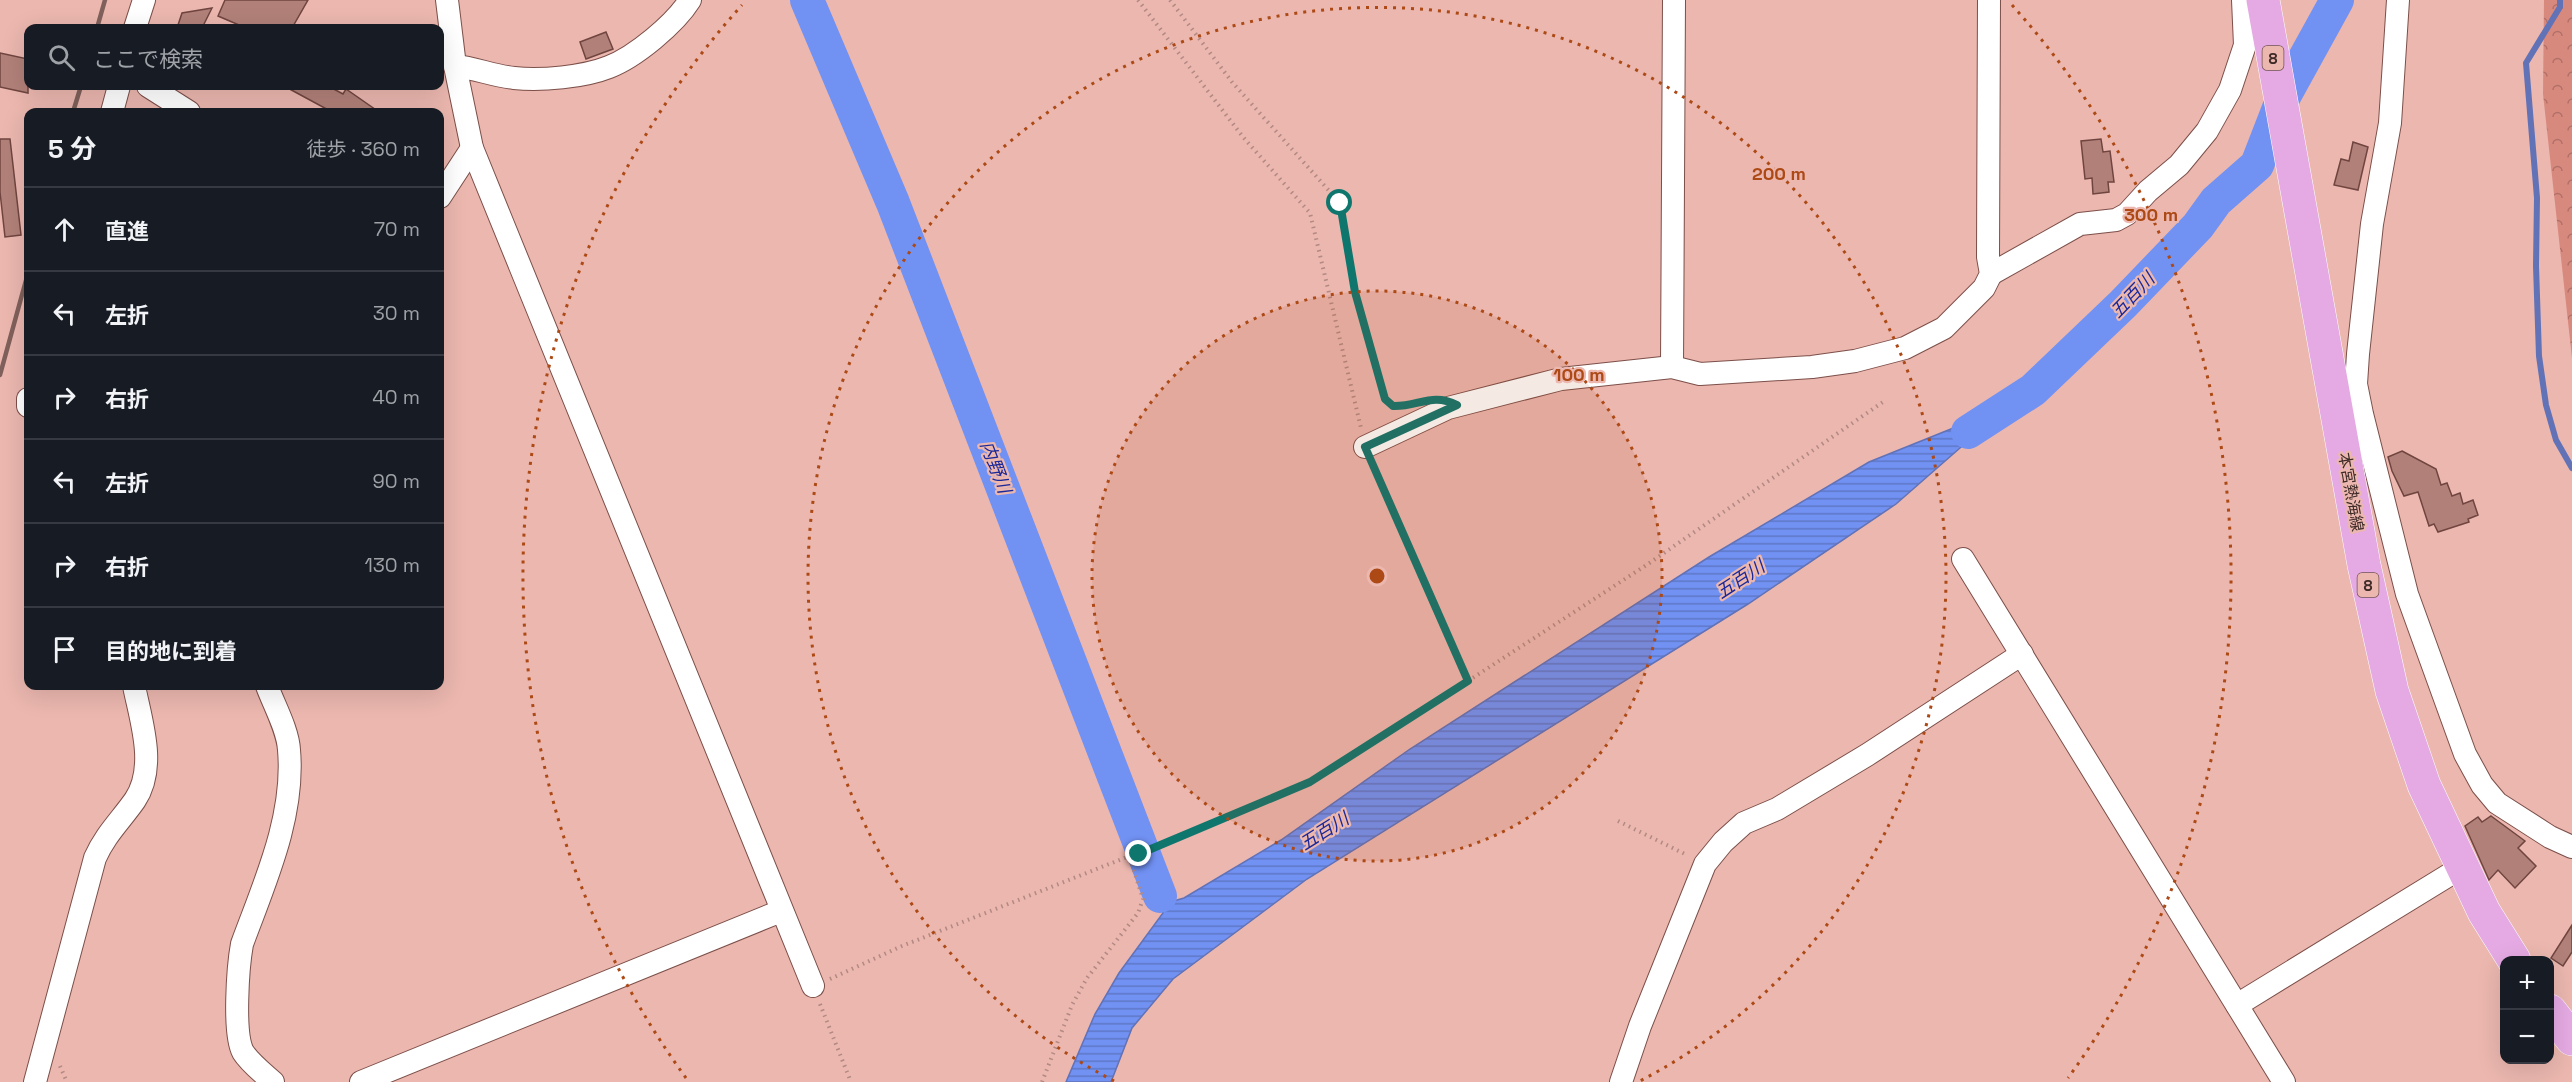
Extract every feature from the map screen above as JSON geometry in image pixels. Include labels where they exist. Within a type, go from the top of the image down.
[{"type":"main road","name":"本宮熱海線","points":[[2257,4],[2297,185],[2376,623],[2392,691],[2424,785],[2484,912],[2512,956]]},
{"type":"main road","points":[[2554,1016],[2572,1040]]},
{"type":"street","points":[[136,24],[144,0]]},
{"type":"street","points":[[447,0],[455,66],[472,148],[813,986]]},
{"type":"street","points":[[455,66],[494,76],[527,79],[546,79],[608,68],[666,27],[690,0]]},
{"type":"street","points":[[1672,367],[1674,0]]},
{"type":"street","points":[[1989,0],[1988,257],[1991,274]]},
{"type":"street","points":[[2400,1],[2390,123],[2372,224],[2356,384],[2414,615],[2465,754],[2482,785],[2497,803],[2511,814],[2572,847]]},
{"type":"street","points":[[1365,447],[1448,408],[1561,379],[1672,367],[1700,374],[1800,368],[1855,361],[1905,348],[1930,336],[1959,315],[1984,288],[1991,274],[2080,224],[2116,220],[2127,214],[2148,191],[2179,165],[2207,131],[2230,90],[2257,4]]},
{"type":"street","points":[[113,108],[118,90]]},
{"type":"street","points":[[154,90],[183,108]]},
{"type":"street","points":[[444,191],[472,148]]},
{"type":"street","points":[[1963,559],[2284,1082]]},
{"type":"street","points":[[2376,623],[2414,615]]},
{"type":"street","points":[[1621,1082],[1640,1026],[1705,864],[1723,842],[1744,823],[1777,809],[1857,761],[2022,654]]},
{"type":"street","points":[[35,1082],[95,858],[109,831],[135,800],[145,773],[145,741],[135,690]]},
{"type":"street","points":[[268,690],[290,748],[289,772],[280,834],[242,944],[238,963],[238,1021],[240,1045],[245,1055],[273,1082]]},
{"type":"street","points":[[2237,1005],[2462,867]]},
{"type":"street","points":[[361,1082],[781,911]]},
{"type":"path","points":[[1138,0],[1243,137],[1310,213],[1365,447],[1468,681]]},
{"type":"path","points":[[1170,0],[1232,82],[1340,203],[1355,292],[1380,388],[1385,399],[1393,406],[1412,404]]},
{"type":"path","points":[[851,1082],[813,986],[902,946],[1149,850],[1310,782],[1677,544],[1882,402]]},
{"type":"path","points":[[1618,820],[1705,864]]},
{"type":"path","points":[[1042,1082],[1072,1005],[1087,978],[1138,913],[1143,899],[1130,857]]},
{"type":"green space","points":[[2544,0],[2572,0],[2572,358],[2543,94]]},
{"type":"water","points":[[2008,406],[1896,504],[1748,604],[1307,879],[1173,979],[1132,1028],[1111,1082],[1066,1082],[1095,1014],[1119,973],[1163,913],[1141,854],[1147,853],[1170,902],[1184,898],[1281,840],[1410,749],[1709,557],[1869,462]]},
{"type":"building","points":[[225,0],[308,0],[294,24],[237,24],[218,16]]},
{"type":"building","points":[[212,8],[204,24],[178,24],[182,13]]},
{"type":"building","points":[[606,32],[613,49],[586,59],[580,42]]},
{"type":"building","points":[[0,53],[24,58],[24,90],[28,90],[28,93],[0,87]]},
{"type":"building","points":[[291,90],[336,90],[343,94],[347,90],[373,108],[325,108]]},
{"type":"building","points":[[0,139],[10,139],[21,235],[5,237],[0,192]]},
{"type":"building","points":[[2101,139],[2103,152],[2110,151],[2114,182],[2108,182],[2109,192],[2093,194],[2092,178],[2085,179],[2081,141]]},
{"type":"building","points":[[2353,142],[2368,147],[2358,190],[2334,185],[2341,159],[2349,161]]},
{"type":"building","points":[[2402,451],[2436,469],[2441,485],[2447,483],[2452,496],[2460,493],[2463,504],[2473,500],[2478,515],[2468,519],[2469,522],[2438,532],[2434,524],[2429,526],[2418,492],[2404,496],[2392,471],[2388,457]]},
{"type":"building","points":[[2491,816],[2525,841],[2518,848],[2536,866],[2515,888],[2498,870],[2489,880],[2465,826],[2478,817],[2482,822]]},
{"type":"building","points":[[2572,925],[2572,952],[2563,966],[2552,956]]},
{"type":"waterway","name":"内野川","points":[[807,0],[893,203],[1160,896]]},
{"type":"waterway","name":"五百川","points":[[1968,432],[2033,390],[2123,304],[2198,226],[2216,201],[2257,165],[2283,98],[2337,0]]},
{"type":"waterway","points":[[2560,0],[2560,7],[2526,63],[2537,198],[2536,266],[2539,356],[2546,405],[2556,440],[2572,468]]},
{"type":"railway","points":[[98,24],[105,0]]},
{"type":"railway","points":[[74,108],[80,90]]},
{"type":"railway","points":[[0,375],[24,288]]},
{"type":"route","points":[[1139,854],[1310,782],[1468,681],[1365,447],[1457,405],[1445,399],[1432,399],[1401,407],[1393,406],[1385,399],[1380,388],[1355,292],[1340,203]]}]
